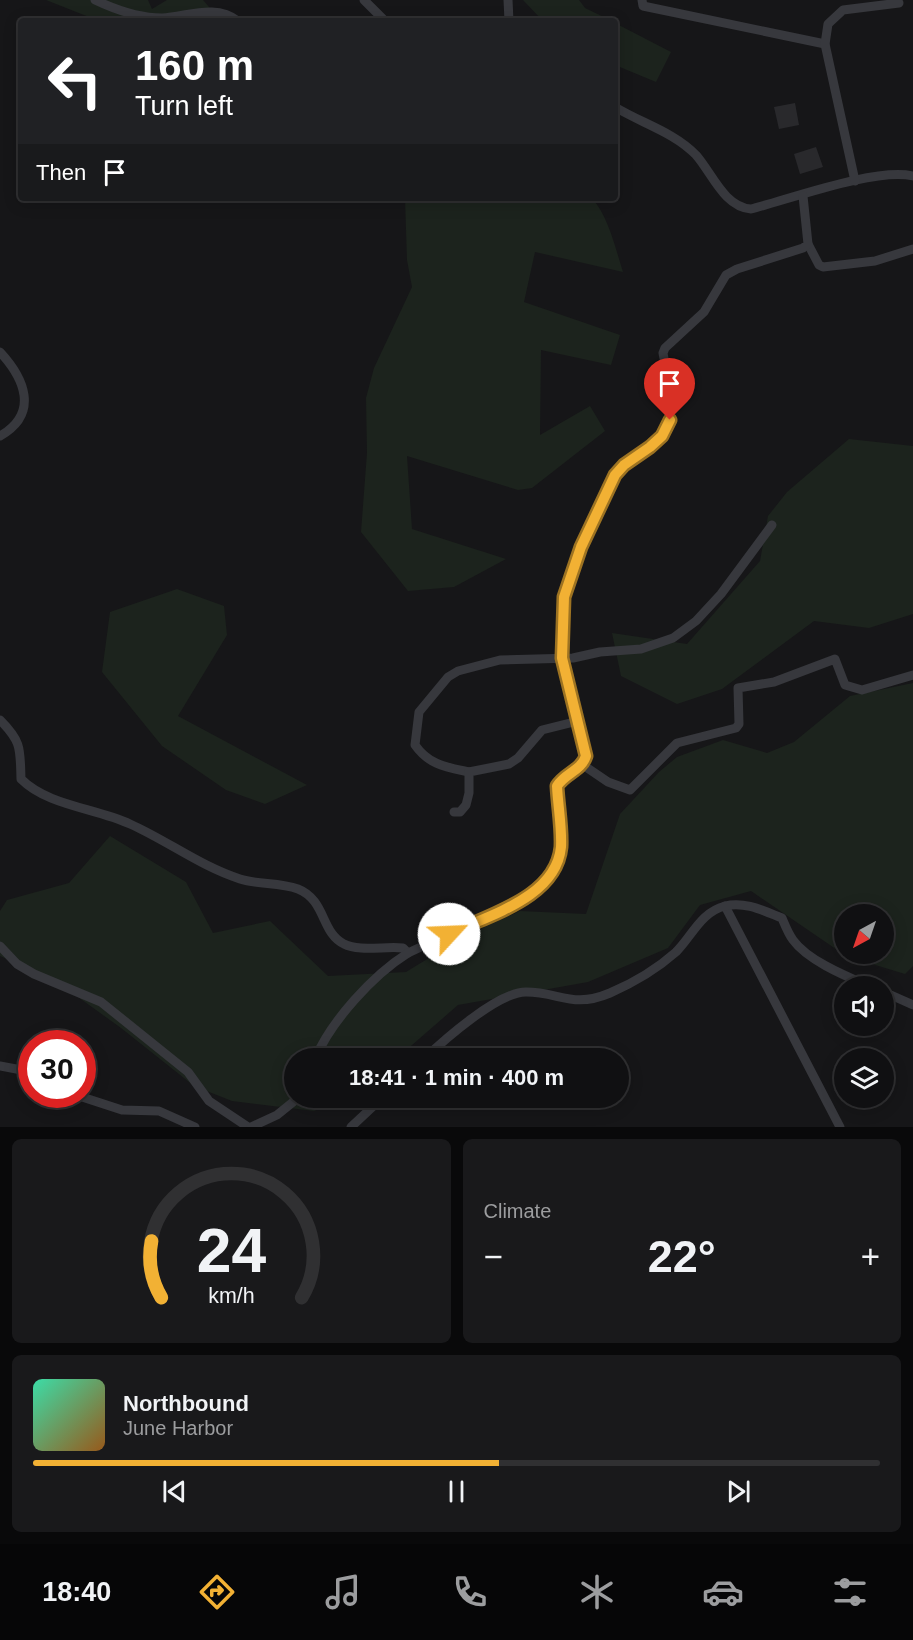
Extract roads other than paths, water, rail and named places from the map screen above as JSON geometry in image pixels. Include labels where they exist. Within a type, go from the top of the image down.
[{"type":"street","points":[[95,0],[135,15],[162,18],[206,11],[230,14],[235,18]]},
{"type":"street","points":[[364,0],[382,18]]},
{"type":"street","points":[[508,0],[509,18]]},
{"type":"street","points":[[642,0],[643,6],[825,44]]},
{"type":"street","points":[[855,181],[825,44],[828,24],[843,10],[899,3]]},
{"type":"street","points":[[618,109],[638,121],[664,132],[693,153],[731,202],[742,208],[751,208],[855,181],[892,174],[913,176]]},
{"type":"street","points":[[803,196],[808,244],[819,265],[823,267],[875,261],[913,249]]},
{"type":"street","points":[[321,1048],[333,1027],[392,963],[408,953],[532,895],[557,863],[561,847],[557,786],[561,780],[583,765],[586,756],[570,699],[562,658],[564,597],[581,547],[615,475],[624,465],[662,436],[670,420],[671,400],[663,353],[665,348],[704,312],[726,275],[737,268],[803,248],[808,244]]},
{"type":"street","points":[[0,352],[16,370],[26,396],[20,414],[9,431],[0,436]]},
{"type":"street","points":[[578,721],[542,730],[518,758],[509,764],[469,772],[436,765],[422,755],[415,744],[419,712],[448,677],[458,671],[500,660],[562,658],[641,649],[673,638],[696,621],[721,594],[772,525]]},
{"type":"street","points":[[583,765],[608,782],[630,790],[677,743],[736,728],[739,724],[738,688],[788,678],[835,659],[845,686],[854,689],[862,690],[913,675]]},
{"type":"street","points":[[0,720],[19,742],[22,756],[21,779],[42,794],[131,825],[218,871],[243,880],[283,884],[302,891],[317,902],[329,927],[343,944],[351,947],[403,948],[408,953]]},
{"type":"street","points":[[454,812],[460,812],[466,805],[469,772]]},
{"type":"street","points":[[436,1048],[459,1027],[522,992],[572,1001],[586,1000],[610,993],[648,973],[667,958],[709,913],[725,906],[746,905],[782,918],[793,940],[802,948],[831,968],[848,976]]},
{"type":"street","points":[[725,906],[840,1127]]},
{"type":"street","points":[[0,946],[17,964],[34,974],[101,1002],[188,1072],[209,1101],[249,1127],[278,1115],[286,1108]]},
{"type":"street","points":[[894,996],[913,1005]]},
{"type":"street","points":[[0,1066],[18,1069]]},
{"type":"street","points":[[96,1102],[122,1110],[159,1110],[195,1127]]},
{"type":"street","points":[[351,1127],[371,1108]]}]
